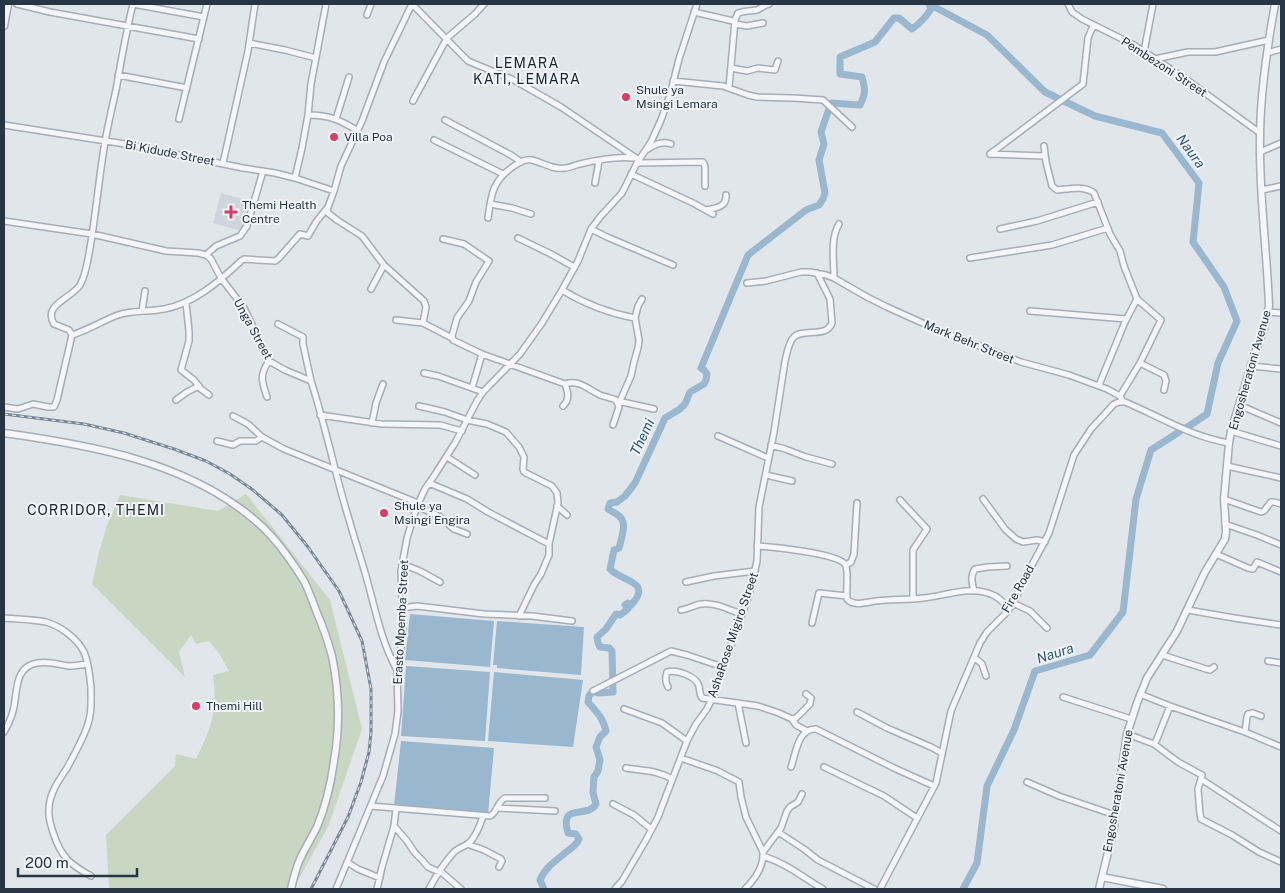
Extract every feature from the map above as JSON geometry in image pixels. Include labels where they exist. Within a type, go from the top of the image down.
[{"type":"street","points":[[4,26],[8,4]]},
{"type":"street","points":[[17,4],[50,12],[199,39]]},
{"type":"street","points":[[4,407],[18,409],[34,404],[48,407],[54,406],[57,400],[72,335],[69,330],[54,324],[51,313],[54,307],[75,292],[82,282],[88,259],[105,141],[133,4],[204,17]]},
{"type":"street","points":[[179,119],[207,4]]},
{"type":"street","points":[[223,163],[249,43],[255,4]]},
{"type":"street","points":[[295,178],[308,115],[311,84],[326,4]]},
{"type":"street","points":[[367,15],[371,4]]},
{"type":"street","points":[[72,335],[118,315],[163,309],[186,303],[244,259],[275,261],[280,258],[299,235],[309,235],[328,206],[341,166],[358,131],[387,56],[412,4],[468,61],[514,80],[561,107],[637,161]]},
{"type":"street","points":[[413,101],[447,38],[484,4]]},
{"type":"street","name":"Erasto Mpemba Street","points":[[336,889],[372,806],[388,762],[396,727],[398,711],[397,670],[402,642],[400,578],[407,538],[418,504],[462,431],[477,400],[520,354],[533,337],[562,290],[591,229],[619,197],[637,161],[646,151],[661,120],[670,95],[679,59],[697,4]]},
{"type":"street","points":[[729,88],[735,22],[738,13],[760,9],[766,4]]},
{"type":"street","name":"Pembezoni Street","points":[[1068,4],[1072,12],[1082,20],[1134,45],[1183,77],[1260,133]]},
{"type":"street","points":[[1144,52],[1152,4]]},
{"type":"street","name":"Engosheratoni Avenue","points":[[1098,889],[1114,828],[1127,734],[1140,694],[1147,678],[1177,631],[1203,576],[1225,539],[1224,499],[1231,431],[1268,312],[1260,133],[1267,53],[1275,4]]},
{"type":"street","points":[[694,12],[751,26],[763,23]]},
{"type":"street","points":[[1045,156],[990,154],[1083,84],[1088,38],[1093,26]]},
{"type":"street","points":[[1155,59],[1188,52],[1215,52],[1269,40]]},
{"type":"street","points":[[249,43],[316,58]]},
{"type":"street","points":[[1267,53],[1281,50]]},
{"type":"street","points":[[731,68],[747,71],[758,68],[775,70],[778,61]]},
{"type":"street","points":[[118,75],[187,88]]},
{"type":"street","points":[[336,119],[349,77]]},
{"type":"street","points":[[673,81],[717,85],[756,97],[823,100],[852,127]]},
{"type":"street","points":[[308,115],[336,119],[358,131]]},
{"type":"street","points":[[445,120],[521,162]]},
{"type":"street","name":"Bi Kidude Street","points":[[4,125],[105,141],[223,163],[295,178],[334,191]]},
{"type":"street","points":[[434,140],[503,174]]},
{"type":"street","points":[[646,151],[662,142],[671,144]]},
{"type":"street","points":[[1260,152],[1281,143]]},
{"type":"street","points":[[1044,146],[1050,179],[1054,189],[1088,190],[1094,193],[1110,234],[1120,251],[1137,299],[1161,320],[1140,363],[1120,396],[1123,402],[1189,433],[1229,443]]},
{"type":"street","points":[[488,218],[494,185],[503,174],[524,160],[532,160],[549,167],[561,169],[599,160],[625,157],[637,161],[703,162],[705,166],[705,186]]},
{"type":"street","points":[[595,183],[599,160]]},
{"type":"street","points":[[4,221],[92,234],[166,251],[206,255],[216,246],[240,236],[247,226],[263,171]]},
{"type":"street","points":[[631,174],[713,214]]},
{"type":"street","points":[[1262,190],[1281,186]]},
{"type":"street","points":[[706,210],[724,204],[726,195]]},
{"type":"street","points":[[1000,230],[1037,221],[1098,202]]},
{"type":"street","points":[[490,204],[531,214]]},
{"type":"street","points":[[328,206],[328,213],[362,236],[384,265],[426,304],[423,323]]},
{"type":"street","points":[[834,278],[834,241],[839,224]]},
{"type":"street","points":[[970,258],[1052,245],[1108,228]]},
{"type":"street","points":[[591,229],[672,265]]},
{"type":"street","points":[[518,238],[574,267]]},
{"type":"street","points":[[443,239],[464,244],[489,261],[476,282],[469,301],[457,318],[452,338]]},
{"type":"street","name":"Unga Street","points":[[206,255],[211,259],[221,278],[244,308],[269,361],[297,376],[311,381]]},
{"type":"street","points":[[371,289],[384,265]]},
{"type":"street","name":"Mark Behr Street","points":[[747,283],[766,281],[801,272],[817,273],[834,278],[867,297],[938,330],[1021,362],[1099,385],[1120,396]]},
{"type":"street","name":"AshaRose Migiro Street","points":[[615,889],[622,881],[651,829],[688,741],[712,699],[742,614],[755,571],[759,507],[789,346],[792,339],[798,334],[827,330],[832,323],[830,299],[817,273]]},
{"type":"street","points":[[562,290],[591,306],[635,318]]},
{"type":"street","points":[[142,311],[146,291]]},
{"type":"street","points":[[613,425],[619,407],[618,401],[632,376],[639,340],[635,318],[642,299]]},
{"type":"street","points":[[1099,385],[1126,319],[1137,299]]},
{"type":"street","points":[[186,303],[189,341],[181,370],[209,396]]},
{"type":"street","points":[[1030,311],[1126,319]]},
{"type":"street","points":[[1268,312],[1281,313]]},
{"type":"street","points":[[396,320],[423,323],[482,354],[565,384],[569,382],[582,385],[600,395],[618,401],[654,408]]},
{"type":"street","points":[[278,324],[303,337],[311,381],[375,612],[397,670]]},
{"type":"street","points":[[472,388],[482,354]]},
{"type":"street","points":[[267,397],[262,374],[269,361]]},
{"type":"street","points":[[1140,363],[1164,375],[1166,381],[1164,390]]},
{"type":"street","points":[[1251,366],[1281,369]]},
{"type":"street","points":[[424,373],[483,392]]},
{"type":"street","points":[[372,423],[376,403],[383,384]]},
{"type":"street","points":[[562,406],[566,404],[568,398],[565,384]]},
{"type":"street","points":[[176,400],[198,386]]},
{"type":"street","name":"Fire Road","points":[[880,889],[934,786],[939,771],[951,711],[980,643],[1013,603],[1045,542],[1077,449],[1091,429],[1110,408],[1116,403],[1123,402]]},
{"type":"street","points":[[1239,405],[1281,423]]},
{"type":"street","points":[[419,406],[494,426],[506,432],[519,447],[524,457],[524,472],[556,489],[558,498],[549,544],[549,554],[544,568],[519,616]]},
{"type":"street","points":[[320,415],[372,423],[410,426],[417,424],[434,425],[462,431]]},
{"type":"street","points":[[233,416],[248,424],[262,437],[284,449],[418,504],[439,516],[454,529],[467,534]]},
{"type":"street","points":[[1231,431],[1281,446]]},
{"type":"street","points":[[4,433],[117,454],[148,463],[190,479],[228,500],[257,522],[286,555],[304,583],[323,627],[332,656],[338,719],[337,742],[328,792],[316,827],[298,864],[291,889]]},
{"type":"street","points":[[718,436],[768,458]]},
{"type":"street","points":[[217,441],[233,445],[240,441],[256,441],[262,437]]},
{"type":"street","points":[[771,445],[832,464]]},
{"type":"street","points":[[447,457],[475,475]]},
{"type":"street","points":[[1227,466],[1281,478]]},
{"type":"street","points":[[766,475],[792,481]]},
{"type":"street","points":[[429,483],[467,499],[549,544]]},
{"type":"street","points":[[984,499],[1005,529],[1016,540],[1023,542],[1036,540],[1045,542]]},
{"type":"street","points":[[1224,499],[1261,512],[1271,502],[1281,504]]},
{"type":"street","points":[[900,500],[927,529],[913,550],[913,599]]},
{"type":"street","points":[[846,565],[851,562],[854,554],[858,503]]},
{"type":"street","points":[[557,506],[567,515]]},
{"type":"street","points":[[1225,524],[1281,545]]},
{"type":"street","points":[[757,546],[777,547],[811,553],[837,560],[846,565]]},
{"type":"street","points":[[1216,554],[1248,568],[1253,568],[1257,562],[1281,572]]},
{"type":"street","points":[[402,564],[440,582]]},
{"type":"street","points":[[846,565],[848,601],[856,603],[913,599],[974,591],[993,595],[1009,609]]},
{"type":"street","points":[[974,591],[972,581],[974,569],[1007,566]]},
{"type":"street","points":[[686,582],[714,576],[755,571]]},
{"type":"street","points":[[812,623],[819,593],[847,596]]},
{"type":"street","points":[[1013,603],[1030,611],[1047,628]]},
{"type":"street","points":[[681,610],[700,604],[707,604],[718,605],[742,614]]},
{"type":"street","points":[[402,608],[417,606],[477,614],[532,616],[572,621]]},
{"type":"street","points":[[1188,610],[1281,625]]},
{"type":"street","points":[[4,618],[46,622],[62,629],[76,640],[84,652],[90,679],[91,717],[78,747],[58,782],[48,808],[59,850],[67,861],[91,876]]},
{"type":"street","points":[[593,692],[671,651],[722,667]]},
{"type":"street","points":[[1162,654],[1206,669],[1214,668]]},
{"type":"street","points":[[974,657],[982,664],[986,676]]},
{"type":"street","points":[[1268,661],[1281,663]]},
{"type":"street","points":[[4,732],[10,722],[14,709],[17,682],[23,670],[29,665],[46,662],[67,666],[87,664]]},
{"type":"street","points":[[668,687],[666,683],[667,672],[672,671],[688,676],[699,686],[700,696],[704,698],[770,710],[792,719],[796,725],[806,731]]},
{"type":"street","points":[[792,719],[796,718],[811,702],[811,698],[806,694]]},
{"type":"street","points":[[1140,694],[1281,747]]},
{"type":"street","points":[[1063,696],[1131,719]]},
{"type":"street","points":[[738,703],[746,743]]},
{"type":"street","points":[[1154,744],[1170,706]]},
{"type":"street","points":[[624,709],[662,723],[688,741]]},
{"type":"street","points":[[857,712],[942,753]]},
{"type":"street","points":[[1245,732],[1248,714],[1253,713],[1260,716]]},
{"type":"street","points":[[792,767],[802,737],[811,728],[934,786]]},
{"type":"street","points":[[1127,734],[1154,744],[1178,762],[1201,774],[1198,789],[1201,819],[1259,852],[1281,862]]},
{"type":"street","points":[[681,758],[718,771],[739,782],[746,817],[763,854],[795,870],[823,889]]},
{"type":"street","points":[[626,768],[656,772],[672,779]]},
{"type":"street","points":[[824,768],[884,796],[917,818]]},
{"type":"street","points":[[1201,779],[1281,831]]},
{"type":"street","points":[[1027,782],[1059,796],[1115,815]]},
{"type":"street","points":[[745,889],[760,868],[763,854],[778,832],[787,811],[798,802],[802,794]]},
{"type":"street","points":[[372,806],[483,816],[492,815],[500,800],[505,798],[545,798]]},
{"type":"street","points":[[613,804],[634,815],[651,829]]},
{"type":"street","points":[[497,808],[555,811]]},
{"type":"street","points":[[377,889],[394,826],[396,809]]},
{"type":"street","points":[[429,889],[456,850],[473,839],[483,816]]},
{"type":"street","points":[[394,826],[428,867],[440,872],[461,889]]},
{"type":"street","points":[[778,832],[818,860],[874,889]]},
{"type":"street","points":[[467,844],[501,858],[500,867]]},
{"type":"street","points":[[347,862],[380,878]]},
{"type":"street","points":[[1102,877],[1164,889]]},
{"type":"shaded area","name":"Themi Health Centre","points":[[221,193],[249,201],[241,231],[213,223]]},
{"type":"green space","points":[[246,494],[330,600],[362,729],[328,827],[293,889],[109,889],[106,835],[175,766],[176,754],[196,759],[212,719],[215,699],[213,675],[229,671],[219,653],[209,641],[196,644],[191,635],[179,652],[185,677],[92,584],[106,528],[120,495],[218,511]]},
{"type":"water","points":[[410,614],[494,621],[490,667],[405,660]]},
{"type":"water","points":[[497,621],[584,627],[581,675],[497,668],[497,665],[493,665]]},
{"type":"water","points":[[406,666],[490,672],[485,741],[401,736]]},
{"type":"water","points":[[494,672],[583,680],[573,747],[488,741]]},
{"type":"water","points":[[401,741],[494,748],[488,814],[394,806]]},
{"type":"waterway","name":"Naura","points":[[929,4],[987,35],[1045,92],[1095,116],[1162,133],[1199,183],[1193,242],[1224,287],[1237,321],[1218,363],[1207,414],[1186,428]]},
{"type":"waterway","name":"Themi","points":[[544,889],[540,880],[545,872],[575,845],[579,839],[576,834],[568,833],[567,817],[575,812],[592,809],[596,804],[593,793],[594,777],[598,771],[600,760],[596,747],[600,737],[606,731],[597,712],[588,702],[589,696],[593,691],[598,693],[613,692],[612,651],[609,648],[600,647],[597,637],[606,629],[616,614],[620,615],[628,609],[625,605],[628,603],[631,605],[639,591],[633,582],[610,569],[614,550],[619,548],[623,526],[622,519],[608,509],[610,503],[617,502],[625,496],[635,483],[665,418],[685,404],[690,392],[704,384],[707,374],[701,368],[748,255],[806,210],[819,205],[823,199],[825,193],[819,160],[824,144],[821,132],[831,103],[860,105],[864,94],[862,77],[840,74],[840,57],[875,42],[894,18],[899,18],[912,29],[929,12],[931,9],[929,4]]},
{"type":"waterway","name":"Naura","points":[[963,889],[977,863],[987,786],[1014,730],[1035,671],[1090,655],[1123,612],[1136,499],[1151,450],[1179,432]]},
{"type":"railway","points":[[4,414],[84,424],[124,433],[206,461],[230,474],[253,490],[282,515],[308,547],[339,591],[362,641],[371,689],[371,732],[369,752],[361,782],[348,817],[311,889]]},
{"type":"place","name":"Shule ya Msingi Lemara","points":[[626,97]]},
{"type":"place","name":"Villa Poa","points":[[334,137]]},
{"type":"place","name":"Themi Health Centre","points":[[231,212]]},
{"type":"place","name":"Shule ya Msingi Engira","points":[[384,513]]},
{"type":"place","name":"Themi Hill","points":[[196,706]]},
{"type":"district","name":"LEMARA KATI, LEMARA","points":[[527,72]]},
{"type":"district","name":"CORRIDOR, THEMI","points":[[96,510]]}]
